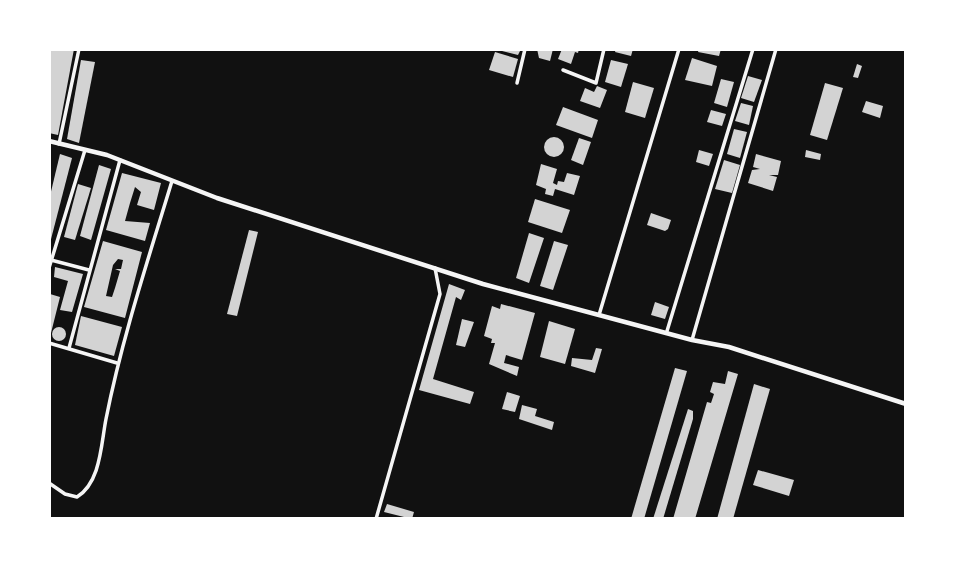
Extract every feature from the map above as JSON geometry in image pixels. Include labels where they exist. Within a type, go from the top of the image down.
[{"type":"street","points":[[59,144],[79,49]]},
{"type":"street","points":[[517,83],[525,49]]},
{"type":"street","points":[[563,70],[596,83],[604,49]]},
{"type":"street","points":[[599,315],[679,49]]},
{"type":"street","points":[[667,331],[753,49]]},
{"type":"street","points":[[692,340],[776,49]]},
{"type":"street","points":[[49,141],[120,160],[435,268],[692,340],[729,347],[906,404]]},
{"type":"street","points":[[49,268],[85,150]]},
{"type":"street","points":[[69,348],[120,160]]},
{"type":"street","points":[[49,484],[65,494],[77,496],[88,490],[96,471],[117,363],[172,180]]},
{"type":"street","points":[[50,260],[89,270]]},
{"type":"street","points":[[376,519],[440,294],[435,268]]},
{"type":"street","points":[[49,343],[117,363]]},
{"type":"building","points":[[49,49],[74,49],[58,135],[49,133]]},
{"type":"building","points":[[498,49],[521,49],[518,55],[498,50]]},
{"type":"building","points":[[537,49],[553,49],[550,61],[539,58]]},
{"type":"building","points":[[562,49],[579,49],[578,53],[575,52],[571,64],[558,59]]},
{"type":"building","points":[[616,49],[633,49],[631,56],[615,52]]},
{"type":"building","points":[[699,49],[721,49],[719,56],[698,52]]},
{"type":"building","points":[[495,52],[518,59],[513,77],[489,70]]},
{"type":"building","points":[[692,58],[717,66],[712,86],[685,80]]},
{"type":"building","points":[[81,60],[95,62],[79,143],[67,139]]},
{"type":"building","points":[[611,60],[628,64],[621,87],[605,82]]},
{"type":"building","points":[[857,64],[862,66],[858,78],[853,77]]},
{"type":"building","points":[[748,76],[762,80],[754,102],[741,98]]},
{"type":"building","points":[[721,79],[734,82],[727,107],[714,103]]},
{"type":"building","points":[[633,82],[654,88],[645,118],[625,112]]},
{"type":"building","points":[[825,83],[843,88],[827,140],[810,135]]},
{"type":"building","points":[[597,86],[607,90],[600,108],[580,101],[585,88],[594,92]]},
{"type":"building","points":[[866,101],[883,106],[880,118],[862,112]]},
{"type":"building","points":[[741,103],[753,106],[749,125],[735,121]]},
{"type":"building","points":[[563,107],[598,120],[592,138],[556,125]]},
{"type":"building","points":[[711,110],[726,114],[722,126],[707,122]]},
{"type":"building","points":[[734,129],[747,132],[740,158],[727,154]]},
{"type":"building","points":[[554,137],[561,140],[564,147],[561,154],[554,157],[547,154],[544,147],[547,140]]},
{"type":"building","points":[[579,138],[591,142],[583,165],[571,160]]},
{"type":"building","points":[[699,150],[713,154],[709,166],[696,162]]},
{"type":"building","points":[[806,150],[821,154],[820,160],[805,157]]},
{"type":"building","points":[[60,154],[72,158],[50,243],[49,200]]},
{"type":"building","points":[[756,154],[781,161],[778,175],[769,175],[777,177],[773,191],[748,183],[752,170],[760,169],[753,167]]},
{"type":"building","points":[[724,160],[740,165],[732,193],[715,189]]},
{"type":"building","points":[[541,164],[557,169],[553,183],[557,185],[558,181],[564,182],[567,173],[580,176],[574,195],[555,189],[553,196],[545,194],[546,189],[536,185]]},
{"type":"building","points":[[99,165],[111,169],[91,240],[80,236]]},
{"type":"building","points":[[122,173],[161,183],[154,210],[137,205],[141,192],[135,187],[125,221],[150,223],[145,241],[106,230]]},
{"type":"building","points":[[78,184],[91,188],[75,240],[64,237]]},
{"type":"building","points":[[535,199],[570,210],[562,233],[528,222]]},
{"type":"building","points":[[651,213],[671,220],[668,229],[665,231],[647,225]]},
{"type":"building","points":[[249,230],[258,232],[237,316],[227,314]]},
{"type":"building","points":[[529,233],[544,238],[529,283],[516,278]]},
{"type":"building","points":[[103,241],[142,252],[125,318],[84,307]],"holes":[[[118,259],[123,260],[121,269],[115,269],[120,271],[112,297],[106,296],[113,265]]]},
{"type":"building","points":[[554,241],[568,245],[553,290],[540,286]]},
{"type":"building","points":[[55,267],[83,274],[72,312],[60,310],[68,281],[54,277]]},
{"type":"building","points":[[449,284],[465,290],[461,300],[456,297],[433,379],[474,392],[470,404],[419,390]]},
{"type":"building","points":[[50,294],[60,297],[50,337],[49,336]]},
{"type":"building","points":[[655,302],[669,307],[665,319],[651,315]]},
{"type":"building","points":[[501,304],[535,313],[522,360],[506,355],[504,363],[519,367],[517,376],[489,364],[495,343],[491,343],[492,339],[484,336],[492,306],[500,309]]},
{"type":"building","points":[[81,316],[122,327],[114,356],[75,345]]},
{"type":"building","points":[[462,319],[474,322],[465,347],[456,345]]},
{"type":"building","points":[[549,321],[575,329],[565,364],[540,357]]},
{"type":"building","points":[[56,327],[62,327],[66,334],[62,341],[56,341],[52,337],[52,331]]},
{"type":"building","points":[[596,348],[602,349],[595,373],[571,366],[572,358],[592,360]]},
{"type":"building","points":[[675,368],[687,371],[644,519],[631,519]]},
{"type":"building","points":[[728,371],[738,374],[695,519],[673,519],[707,402],[711,403],[714,394],[710,392],[713,382],[725,384]]},
{"type":"building","points":[[754,384],[770,389],[733,519],[717,519]]},
{"type":"building","points":[[507,392],[520,396],[515,412],[502,409]]},
{"type":"building","points":[[522,405],[537,409],[535,416],[554,422],[552,430],[519,419]]},
{"type":"building","points":[[688,409],[693,411],[693,419],[663,519],[653,519]]},
{"type":"building","points":[[758,470],[794,480],[789,496],[753,485]]},
{"type":"building","points":[[387,504],[414,512],[412,519],[384,512]]}]
